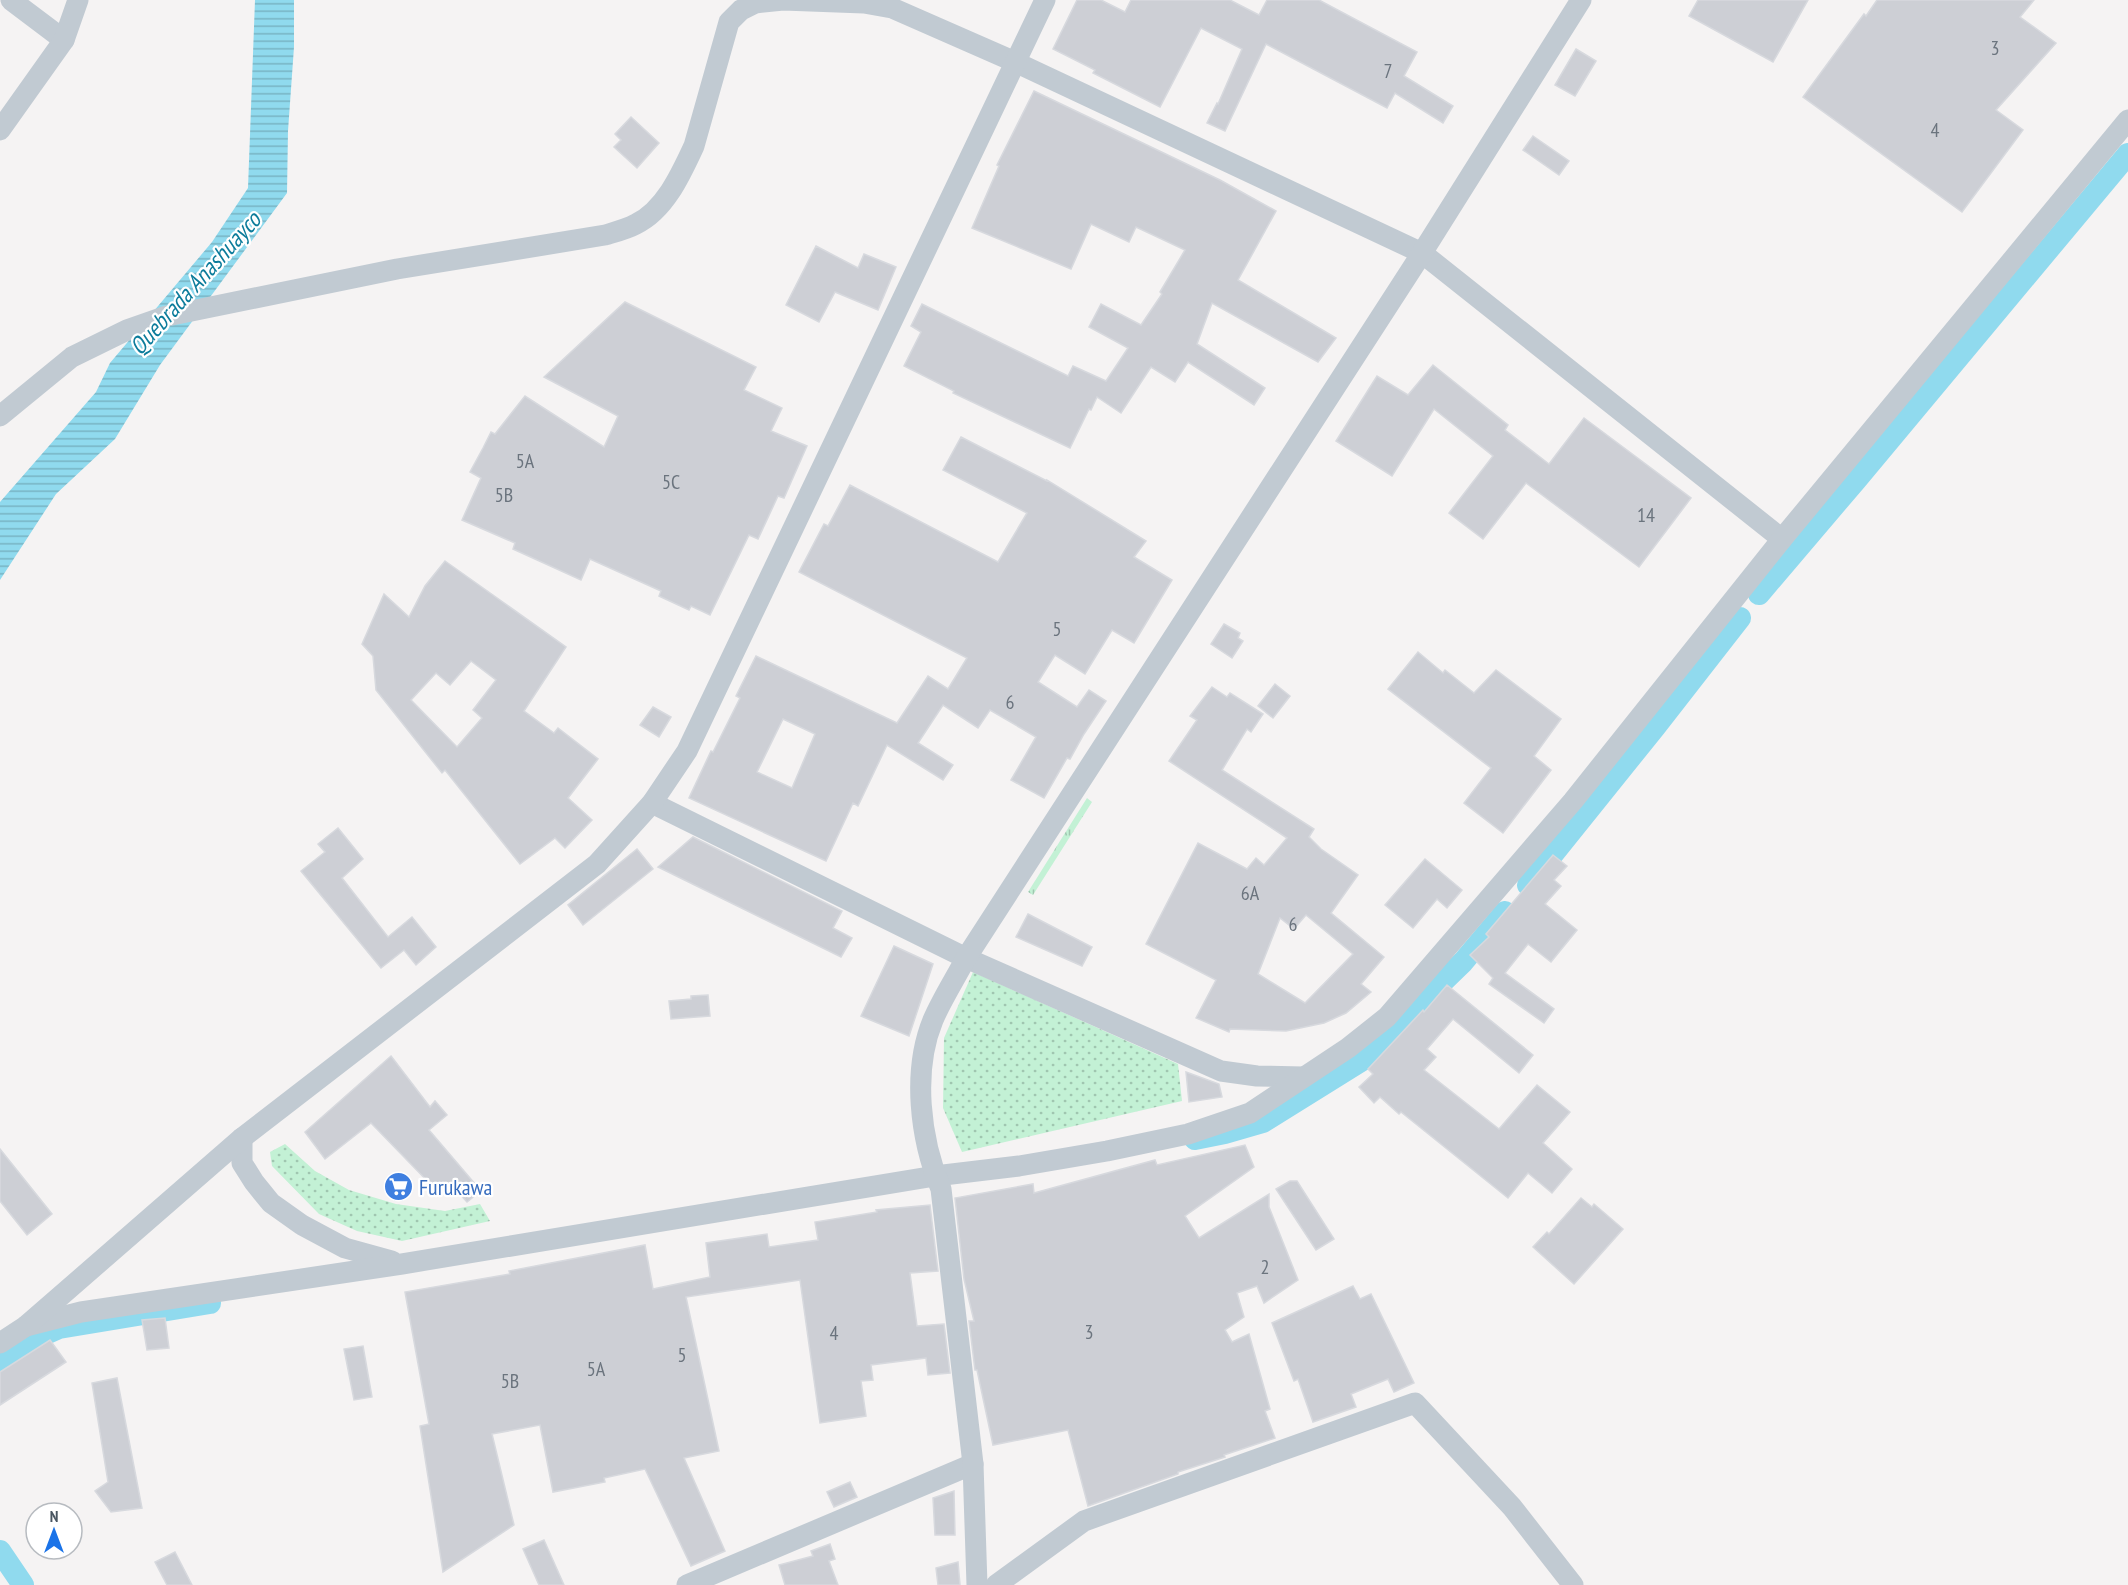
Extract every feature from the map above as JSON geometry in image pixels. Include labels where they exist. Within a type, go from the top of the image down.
[{"type":"street","points":[[11,0],[64,40]]},
{"type":"street","points":[[0,130],[64,40],[78,0]]},
{"type":"street","points":[[0,416],[72,357],[127,330],[167,316],[397,269],[605,235],[637,224],[656,209],[685,165],[694,146],[729,22],[741,10],[755,3],[783,0],[864,3],[892,8],[1015,62],[1422,253],[1782,539]]},
{"type":"street","points":[[0,1343],[26,1326],[242,1138],[597,864],[652,803],[687,751],[1045,0]]},
{"type":"street","points":[[977,1585],[973,1464],[940,1189],[928,1150],[922,1105],[921,1071],[933,1020],[966,958],[1422,253],[1581,0]]},
{"type":"street","points":[[26,1326],[81,1312],[402,1264],[935,1176],[1019,1167],[1188,1134],[1250,1113],[1348,1048],[1387,1017],[1573,801],[1782,539],[2128,120]]},
{"type":"street","points":[[652,803],[966,958],[1221,1071],[1257,1076],[1304,1077]]},
{"type":"street","points":[[242,1138],[242,1163],[271,1203],[302,1225],[345,1248],[402,1264]]},
{"type":"street","points":[[996,1585],[1084,1521],[1415,1403],[1512,1507],[1573,1585]]},
{"type":"street","points":[[687,1585],[973,1464]]},
{"type":"green space","points":[[1087,798],[1092,802],[1033,895],[1028,892]]},
{"type":"green space","points":[[973,972],[1178,1064],[1182,1101],[962,1152],[943,1108],[944,1038]]},
{"type":"green space","points":[[285,1144],[315,1171],[349,1190],[396,1204],[445,1211],[480,1204],[490,1221],[402,1241],[357,1231],[319,1214],[272,1166],[270,1152]]},
{"type":"water","name":"Quebrada Anashuayco","points":[[255,0],[294,0],[287,193],[160,365],[115,439],[56,494],[0,580],[0,502],[96,392],[110,363],[212,242],[248,188]]},
{"type":"building","points":[[1077,0],[1101,0],[1125,12],[1131,0],[1230,0],[1259,15],[1267,0],[1319,0],[1417,52],[1404,76],[1453,106],[1443,123],[1395,93],[1387,108],[1266,44],[1225,131],[1207,123],[1218,104],[1242,49],[1201,28],[1160,107],[1093,73],[1095,70],[1053,49]]},
{"type":"building","points":[[1698,0],[1808,0],[1773,62],[1689,16]]},
{"type":"building","points":[[1877,0],[2034,0],[2020,17],[2056,43],[1996,110],[2023,130],[1962,212],[1803,97],[1864,14],[1866,16]]},
{"type":"building","points":[[1576,49],[1596,61],[1575,96],[1555,85]]},
{"type":"building","points":[[1034,91],[1220,180],[1276,211],[1238,280],[1336,338],[1318,362],[1212,303],[1197,344],[1265,388],[1254,405],[1188,362],[1175,382],[1151,367],[1121,413],[1097,397],[1070,448],[953,393],[954,391],[904,366],[921,332],[911,326],[922,304],[1068,376],[1073,366],[1106,381],[1128,348],[1089,327],[1101,304],[1141,325],[1162,294],[1160,292],[1185,250],[1136,227],[1129,242],[1091,224],[1071,269],[972,228],[999,166],[997,165]]},
{"type":"building","points":[[631,117],[659,143],[637,168],[614,147],[621,140],[615,134]]},
{"type":"building","points":[[1533,136],[1569,161],[1559,175],[1523,150]]},
{"type":"building","points":[[816,246],[858,268],[864,254],[896,267],[878,310],[835,292],[819,322],[786,305]]},
{"type":"building","points":[[625,302],[756,367],[744,390],[782,408],[771,431],[807,446],[784,498],[778,496],[758,539],[749,535],[710,615],[691,606],[689,610],[659,596],[661,591],[590,559],[581,580],[513,549],[515,543],[462,520],[481,478],[470,472],[491,432],[495,434],[525,396],[604,447],[618,416],[544,377]]},
{"type":"building","points":[[1433,365],[1508,425],[1505,430],[1549,464],[1584,418],[1691,498],[1639,567],[1526,483],[1483,539],[1449,513],[1493,456],[1434,409],[1392,476],[1336,441],[1377,376],[1408,395]]},
{"type":"building","points":[[961,437],[1047,480],[1146,541],[1134,557],[1172,580],[1134,643],[1112,630],[1085,674],[1055,655],[1038,682],[1077,707],[1089,690],[1106,701],[1070,759],[1067,758],[1044,798],[1011,780],[1036,737],[990,710],[978,728],[943,705],[918,743],[953,765],[943,780],[887,745],[858,806],[853,803],[826,861],[689,798],[740,698],[736,696],[756,656],[897,723],[928,676],[948,689],[967,658],[799,572],[824,524],[828,526],[850,485],[998,562],[1027,513],[943,470]],"holes":[[[783,719],[815,734],[792,788],[757,772]]]},
{"type":"building","points":[[445,561],[566,647],[524,711],[554,733],[558,728],[598,759],[568,798],[592,820],[565,848],[555,838],[520,864],[445,770],[442,773],[376,690],[373,656],[362,644],[384,594],[409,617],[425,586]],"holes":[[[471,661],[496,680],[473,710],[482,718],[457,747],[411,700],[436,673],[450,685]]]},
{"type":"building","points":[[1224,624],[1240,633],[1238,638],[1243,641],[1232,658],[1211,644]]},
{"type":"building","points":[[1418,652],[1443,673],[1445,670],[1474,693],[1496,670],[1561,719],[1534,756],[1551,770],[1503,833],[1464,803],[1491,768],[1388,689]]},
{"type":"building","points":[[1275,684],[1290,696],[1273,718],[1258,706]]},
{"type":"building","points":[[1212,687],[1227,697],[1230,693],[1263,714],[1251,732],[1247,729],[1222,770],[1314,829],[1309,837],[1321,849],[1358,875],[1331,913],[1384,957],[1361,984],[1371,992],[1346,1013],[1324,1023],[1286,1031],[1230,1029],[1229,1032],[1196,1018],[1216,980],[1146,944],[1198,843],[1247,869],[1256,858],[1264,865],[1287,838],[1169,761],[1197,720],[1190,716]],"holes":[[[1306,915],[1353,954],[1305,1003],[1258,974],[1280,918],[1294,929]]]},
{"type":"building","points":[[653,707],[671,717],[659,737],[640,725]]},
{"type":"building","points":[[338,828],[363,859],[342,878],[388,937],[412,917],[436,947],[416,965],[404,950],[381,968],[301,871],[325,852],[318,844]]},
{"type":"building","points":[[693,837],[842,911],[833,928],[852,938],[841,957],[658,867]]},
{"type":"building","points":[[637,849],[653,869],[583,925],[568,905]]},
{"type":"building","points":[[1553,855],[1567,866],[1554,880],[1561,886],[1545,904],[1577,930],[1551,962],[1528,944],[1505,973],[1554,1009],[1544,1023],[1489,984],[1493,978],[1470,955],[1489,937],[1486,934]]},
{"type":"building","points":[[1425,859],[1462,890],[1447,908],[1437,899],[1413,928],[1385,905]]},
{"type":"building","points":[[1028,914],[1092,947],[1082,966],[1016,937]]},
{"type":"building","points":[[894,946],[933,964],[909,1036],[861,1016]]},
{"type":"building","points":[[1447,985],[1533,1055],[1519,1073],[1453,1019],[1427,1049],[1436,1057],[1424,1070],[1499,1129],[1537,1085],[1570,1112],[1543,1143],[1572,1169],[1552,1193],[1528,1173],[1508,1198],[1401,1112],[1399,1114],[1380,1097],[1374,1103],[1359,1087],[1373,1074],[1368,1069]]},
{"type":"building","points":[[708,995],[710,1016],[671,1019],[669,1001]]},
{"type":"building","points":[[391,1056],[430,1107],[435,1101],[447,1115],[429,1130],[481,1191],[467,1202],[456,1190],[450,1194],[442,1184],[436,1190],[371,1123],[325,1159],[305,1132]]},
{"type":"building","points":[[1186,1072],[1219,1084],[1222,1097],[1189,1102]]},
{"type":"building","points":[[1245,1145],[1254,1167],[1185,1216],[1199,1238],[1269,1194],[1269,1207],[1298,1280],[1264,1303],[1257,1286],[1237,1293],[1244,1317],[1225,1330],[1232,1342],[1249,1334],[1270,1409],[1265,1411],[1275,1438],[1088,1506],[1068,1430],[993,1445],[977,1370],[975,1370],[969,1321],[974,1321],[964,1279],[955,1198],[1033,1184],[1034,1193],[1155,1160],[1157,1165]]},
{"type":"building","points":[[0,1149],[52,1214],[27,1235],[0,1201]]},
{"type":"building","points":[[1290,1181],[1297,1181],[1334,1239],[1316,1250],[1276,1189]]},
{"type":"building","points":[[1581,1198],[1592,1207],[1594,1204],[1623,1229],[1574,1284],[1533,1247],[1547,1232],[1549,1234]]},
{"type":"building","points":[[930,1205],[938,1271],[910,1273],[917,1326],[944,1324],[950,1373],[928,1375],[926,1358],[871,1365],[873,1380],[861,1381],[866,1416],[820,1423],[800,1280],[686,1297],[719,1451],[684,1458],[725,1551],[691,1566],[645,1469],[604,1478],[605,1482],[553,1492],[540,1425],[492,1434],[514,1525],[443,1572],[420,1426],[429,1424],[405,1292],[510,1274],[509,1271],[645,1245],[653,1289],[710,1277],[706,1243],[767,1234],[769,1247],[818,1240],[815,1222],[877,1212],[876,1210]]},
{"type":"building","points":[[1353,1286],[1360,1299],[1371,1294],[1414,1383],[1394,1392],[1388,1379],[1351,1394],[1356,1407],[1313,1422],[1298,1379],[1294,1381],[1272,1323]]},
{"type":"building","points":[[165,1318],[169,1348],[147,1350],[142,1320]]},
{"type":"building","points":[[50,1340],[66,1362],[0,1405],[0,1372]]},
{"type":"building","points":[[363,1346],[372,1397],[354,1400],[344,1349]]},
{"type":"building","points":[[117,1378],[142,1508],[111,1512],[95,1491],[108,1482],[92,1383]]},
{"type":"building","points":[[850,1482],[857,1497],[834,1507],[827,1492]]},
{"type":"building","points":[[954,1491],[955,1535],[935,1535],[933,1498]]},
{"type":"building","points":[[544,1540],[564,1585],[539,1585],[523,1549]]},
{"type":"building","points":[[830,1544],[835,1559],[829,1561],[838,1585],[785,1585],[779,1565],[813,1556],[811,1551]]},
{"type":"building","points":[[175,1552],[192,1585],[167,1585],[155,1562]]},
{"type":"building","points":[[958,1562],[960,1585],[938,1585],[936,1568]]},
{"type":"waterway","points":[[1759,594],[2128,154]]},
{"type":"waterway","points":[[1528,885],[1740,618]]},
{"type":"waterway","points":[[1195,1139],[1263,1122],[1361,1061],[1463,962],[1505,912]]},
{"type":"waterway","points":[[0,1365],[41,1336],[59,1328],[210,1303]]},
{"type":"waterway","points":[[0,1551],[23,1585]]},
{"type":"place","name":"Furukawa","points":[[398,1187]]}]
